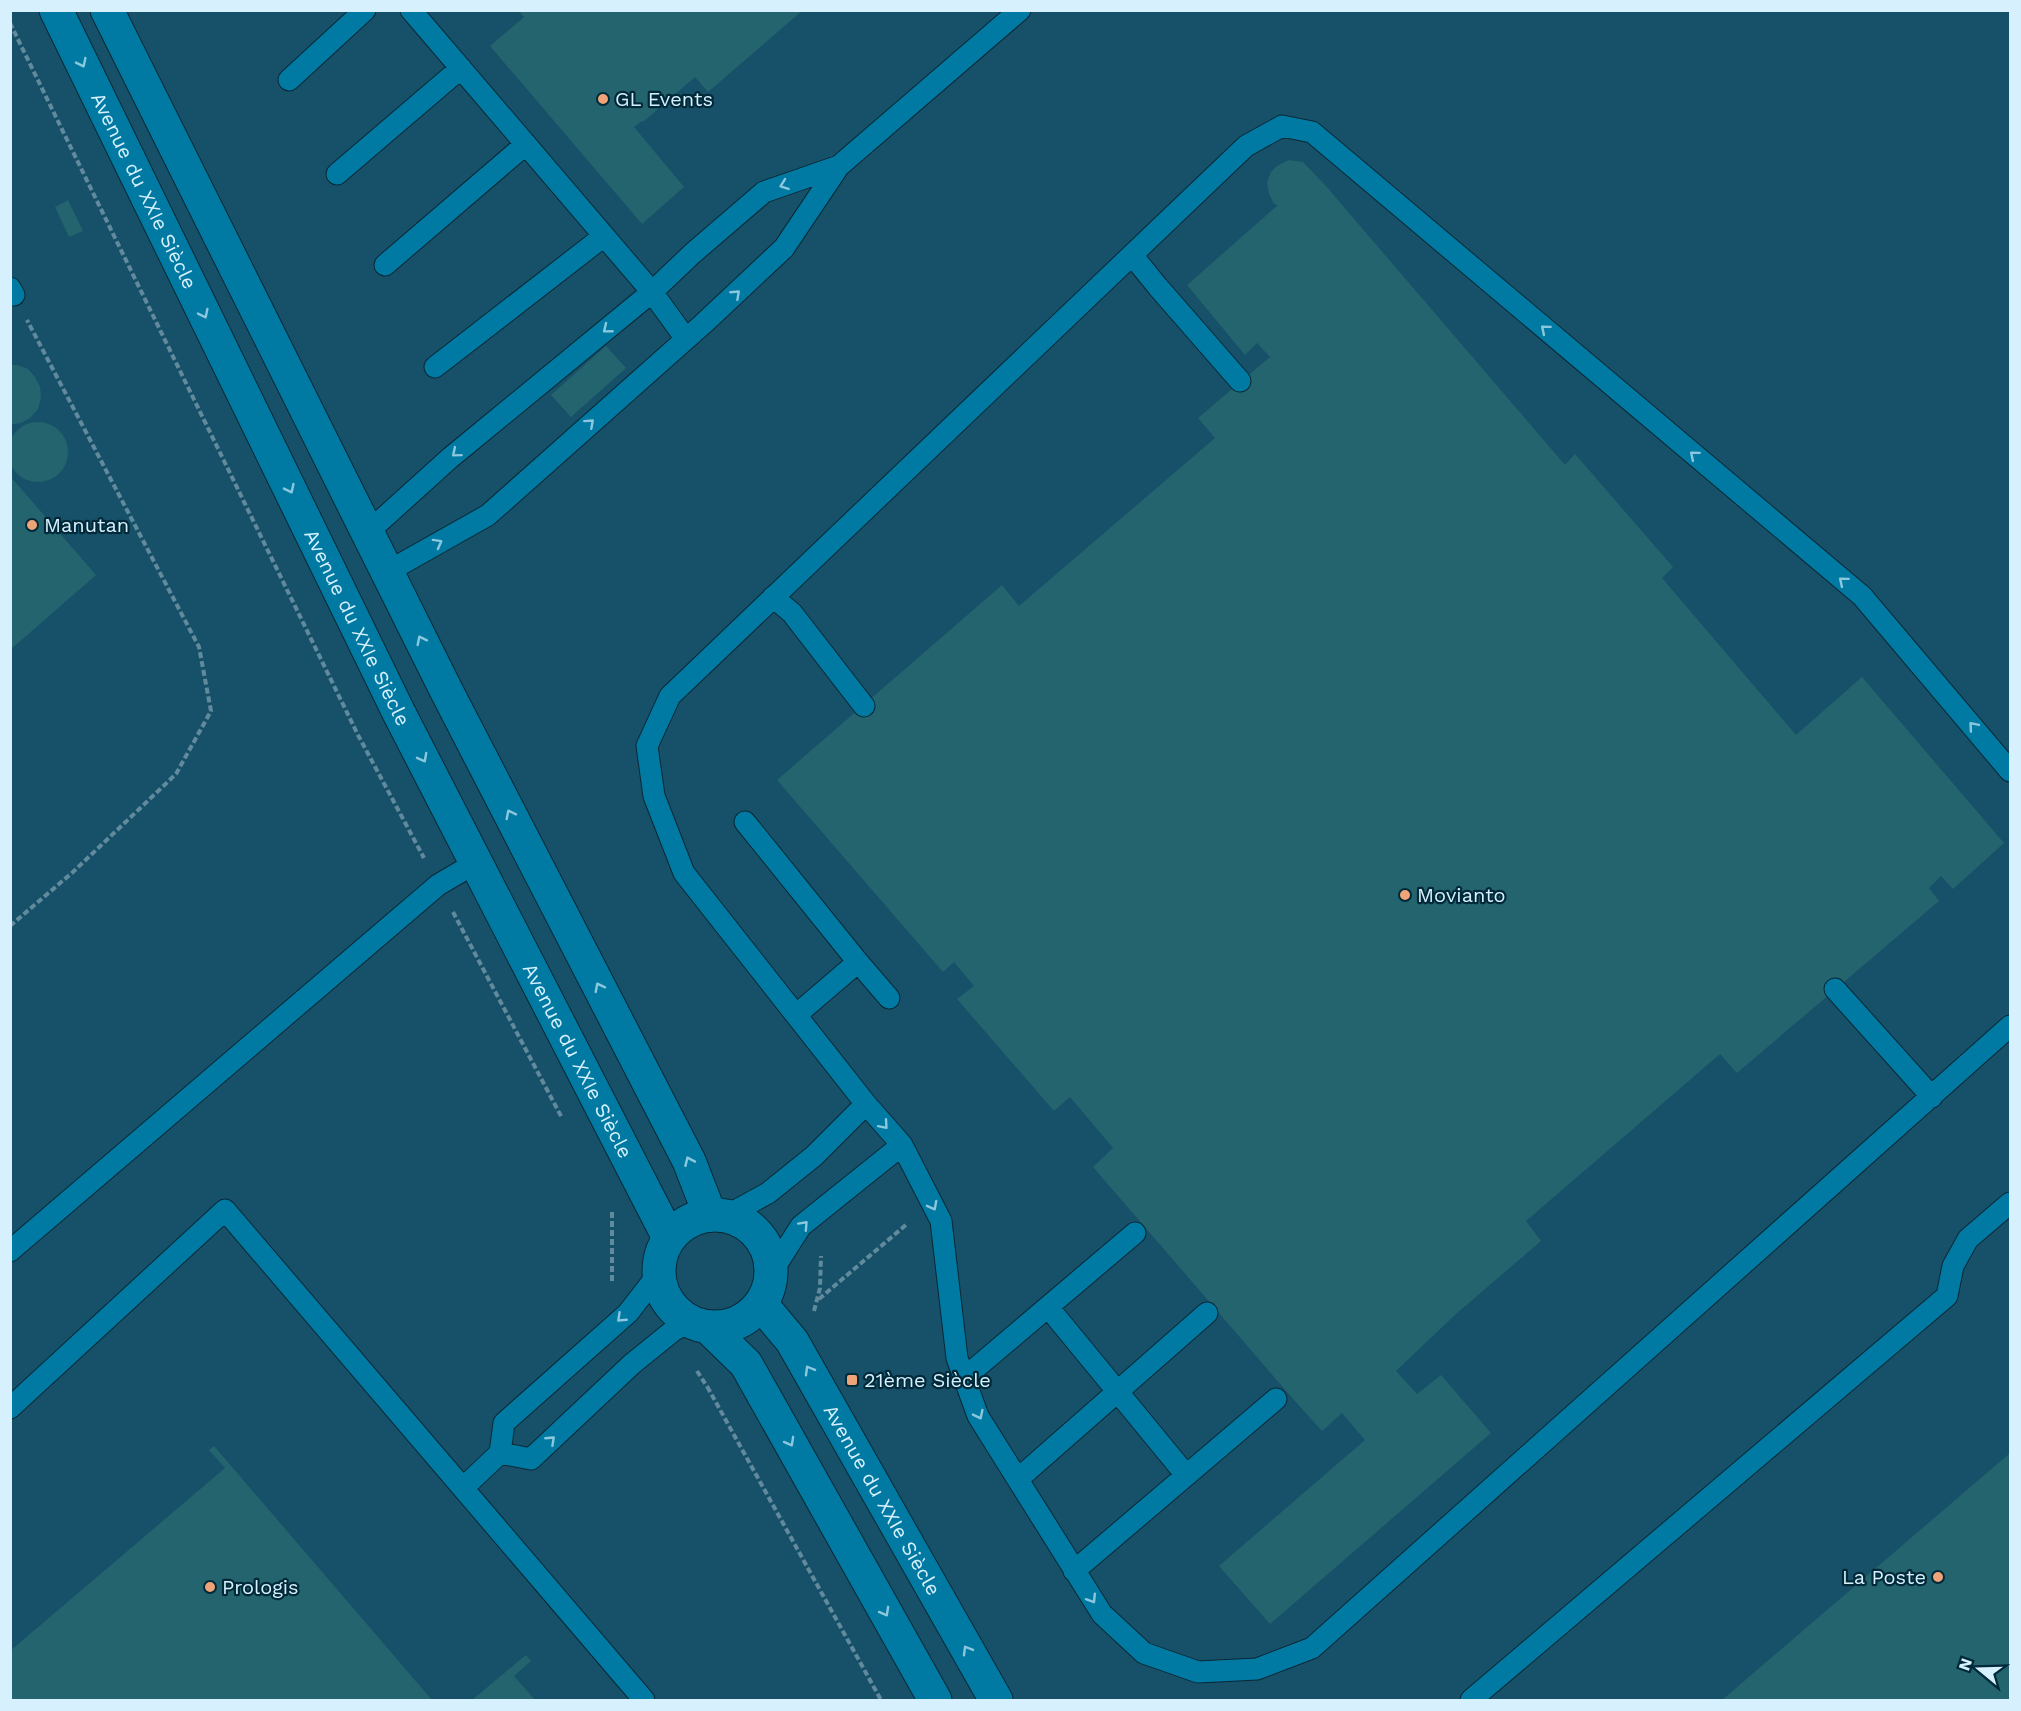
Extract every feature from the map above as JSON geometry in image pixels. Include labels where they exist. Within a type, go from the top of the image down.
[{"type":"street","name":"Avenue du XXIe Siècle","points":[[56,10],[394,702],[669,1238]]},
{"type":"street","points":[[107,10],[446,690],[718,1215]]},
{"type":"street","points":[[691,1326],[723,1327],[738,1323],[761,1304],[768,1289],[771,1273],[770,1257],[764,1243],[754,1230],[741,1221],[718,1215],[694,1219],[681,1227],[669,1238],[662,1255],[659,1273],[662,1288],[668,1302],[691,1326],[746,1364],[935,1701]]},
{"type":"street","name":"Avenue du XXIe Siècle","points":[[761,1304],[792,1341],[996,1701]]},
{"type":"lane","points":[[289,80],[365,10]]},
{"type":"lane","points":[[411,10],[652,292],[686,339]]},
{"type":"lane","points":[[387,572],[488,515],[686,339],[784,248],[839,166],[1020,10]]},
{"type":"lane","points":[[337,174],[461,68]]},
{"type":"lane","points":[[2010,771],[1862,596],[1312,132],[1282,126],[1246,146],[670,696],[647,746],[654,796],[684,873],[866,1104],[902,1145],[941,1221],[957,1358],[978,1416],[1102,1614],[1144,1653],[1198,1672],[1257,1669],[1312,1648],[2010,1026]]},
{"type":"lane","points":[[385,265],[526,144]]},
{"type":"lane","points":[[367,532],[450,458],[652,292],[764,192],[839,166]]},
{"type":"lane","points":[[435,368],[604,236]]},
{"type":"lane","points":[[1132,255],[1240,381]]},
{"type":"lane","points":[[773,597],[792,613],[864,706]]},
{"type":"lane","points":[[745,822],[889,998]]},
{"type":"lane","points":[[10,1251],[438,885],[477,862]]},
{"type":"lane","points":[[796,1015],[858,962]]},
{"type":"lane","points":[[1835,989],[1932,1096]]},
{"type":"lane","points":[[718,1215],[768,1193],[814,1156],[866,1104]]},
{"type":"lane","points":[[771,1273],[801,1226],[902,1145]]},
{"type":"lane","points":[[1471,1701],[1947,1296],[1953,1266],[1968,1239],[2010,1203]]},
{"type":"lane","points":[[10,1408],[225,1210],[644,1701]]},
{"type":"lane","points":[[964,1377],[1135,1233]]},
{"type":"lane","points":[[463,1488],[500,1453],[504,1423],[628,1313],[659,1273]]},
{"type":"lane","points":[[1048,1306],[1186,1475]]},
{"type":"lane","points":[[1018,1479],[1207,1313]]},
{"type":"lane","points":[[500,1453],[531,1459],[632,1364],[691,1326]]},
{"type":"lane","points":[[1074,1570],[1276,1399]]},
{"type":"path","points":[[10,23],[358,735],[568,1128]]},
{"type":"path","points":[[10,926],[73,872],[176,774],[211,711],[199,647],[12,292]]},
{"type":"path","points":[[607,1202],[613,1213],[612,1293],[628,1313]]},
{"type":"path","points":[[818,1299],[932,1203]]},
{"type":"path","points":[[691,1326],[708,1388]]},
{"type":"shaded area","points":[[11,11],[2010,11],[2010,1700],[11,1700]]},
{"type":"building","name":"GL Events","points":[[518,10],[803,10],[708,92],[695,77],[643,122],[634,127],[684,187],[642,224],[490,46],[524,17]]},
{"type":"building","name":"Movianto","points":[[1289,160],[1303,162],[1325,185],[1565,465],[1575,454],[1673,567],[1662,578],[1796,735],[1862,677],[2004,843],[1953,889],[1941,876],[1929,888],[1939,901],[1737,1073],[1720,1054],[1526,1221],[1541,1241],[1456,1314],[1396,1371],[1417,1394],[1441,1375],[1491,1433],[1270,1624],[1219,1566],[1365,1440],[1342,1413],[1322,1431],[1294,1400],[1093,1167],[1113,1148],[1070,1097],[1054,1111],[957,999],[974,986],[954,962],[943,972],[777,780],[1002,585],[1019,606],[1215,438],[1198,418],[1270,357],[1257,343],[1245,355],[1187,285],[1278,205],[1274,204],[1269,194],[1267,182],[1271,172],[1277,166]]},
{"type":"building","points":[[68,200],[83,231],[69,237],[55,207]]},
{"type":"building","points":[[606,346],[626,368],[571,417],[551,395]]},
{"type":"building","points":[[10,365],[28,369],[40,387],[41,398],[38,409],[30,418],[10,425]]},
{"type":"building","points":[[38,422],[55,427],[63,435],[68,452],[63,469],[55,477],[38,482],[21,477],[13,469],[8,452],[13,435],[21,427]]},
{"type":"building","name":"Manutan","points":[[10,476],[96,575],[10,650]]},
{"type":"building","name":"Prologis","points":[[214,1446],[432,1700],[10,1700],[10,1651],[225,1468],[209,1450]]},
{"type":"building","name":"La Poste","points":[[2010,1453],[2010,1700],[1722,1700]]},
{"type":"building","points":[[526,1655],[531,1661],[514,1676],[535,1700],[472,1700]]},
{"type":"place","name":"GL Events","points":[[603,99]]},
{"type":"place","name":"Manutan","points":[[32,525]]},
{"type":"place","name":"Movianto","points":[[1405,895]]},
{"type":"place","name":"21ème Siècle","points":[[852,1380]]},
{"type":"place","name":"La Poste","points":[[1938,1577]]},
{"type":"place","name":"Prologis","points":[[210,1587]]}]
